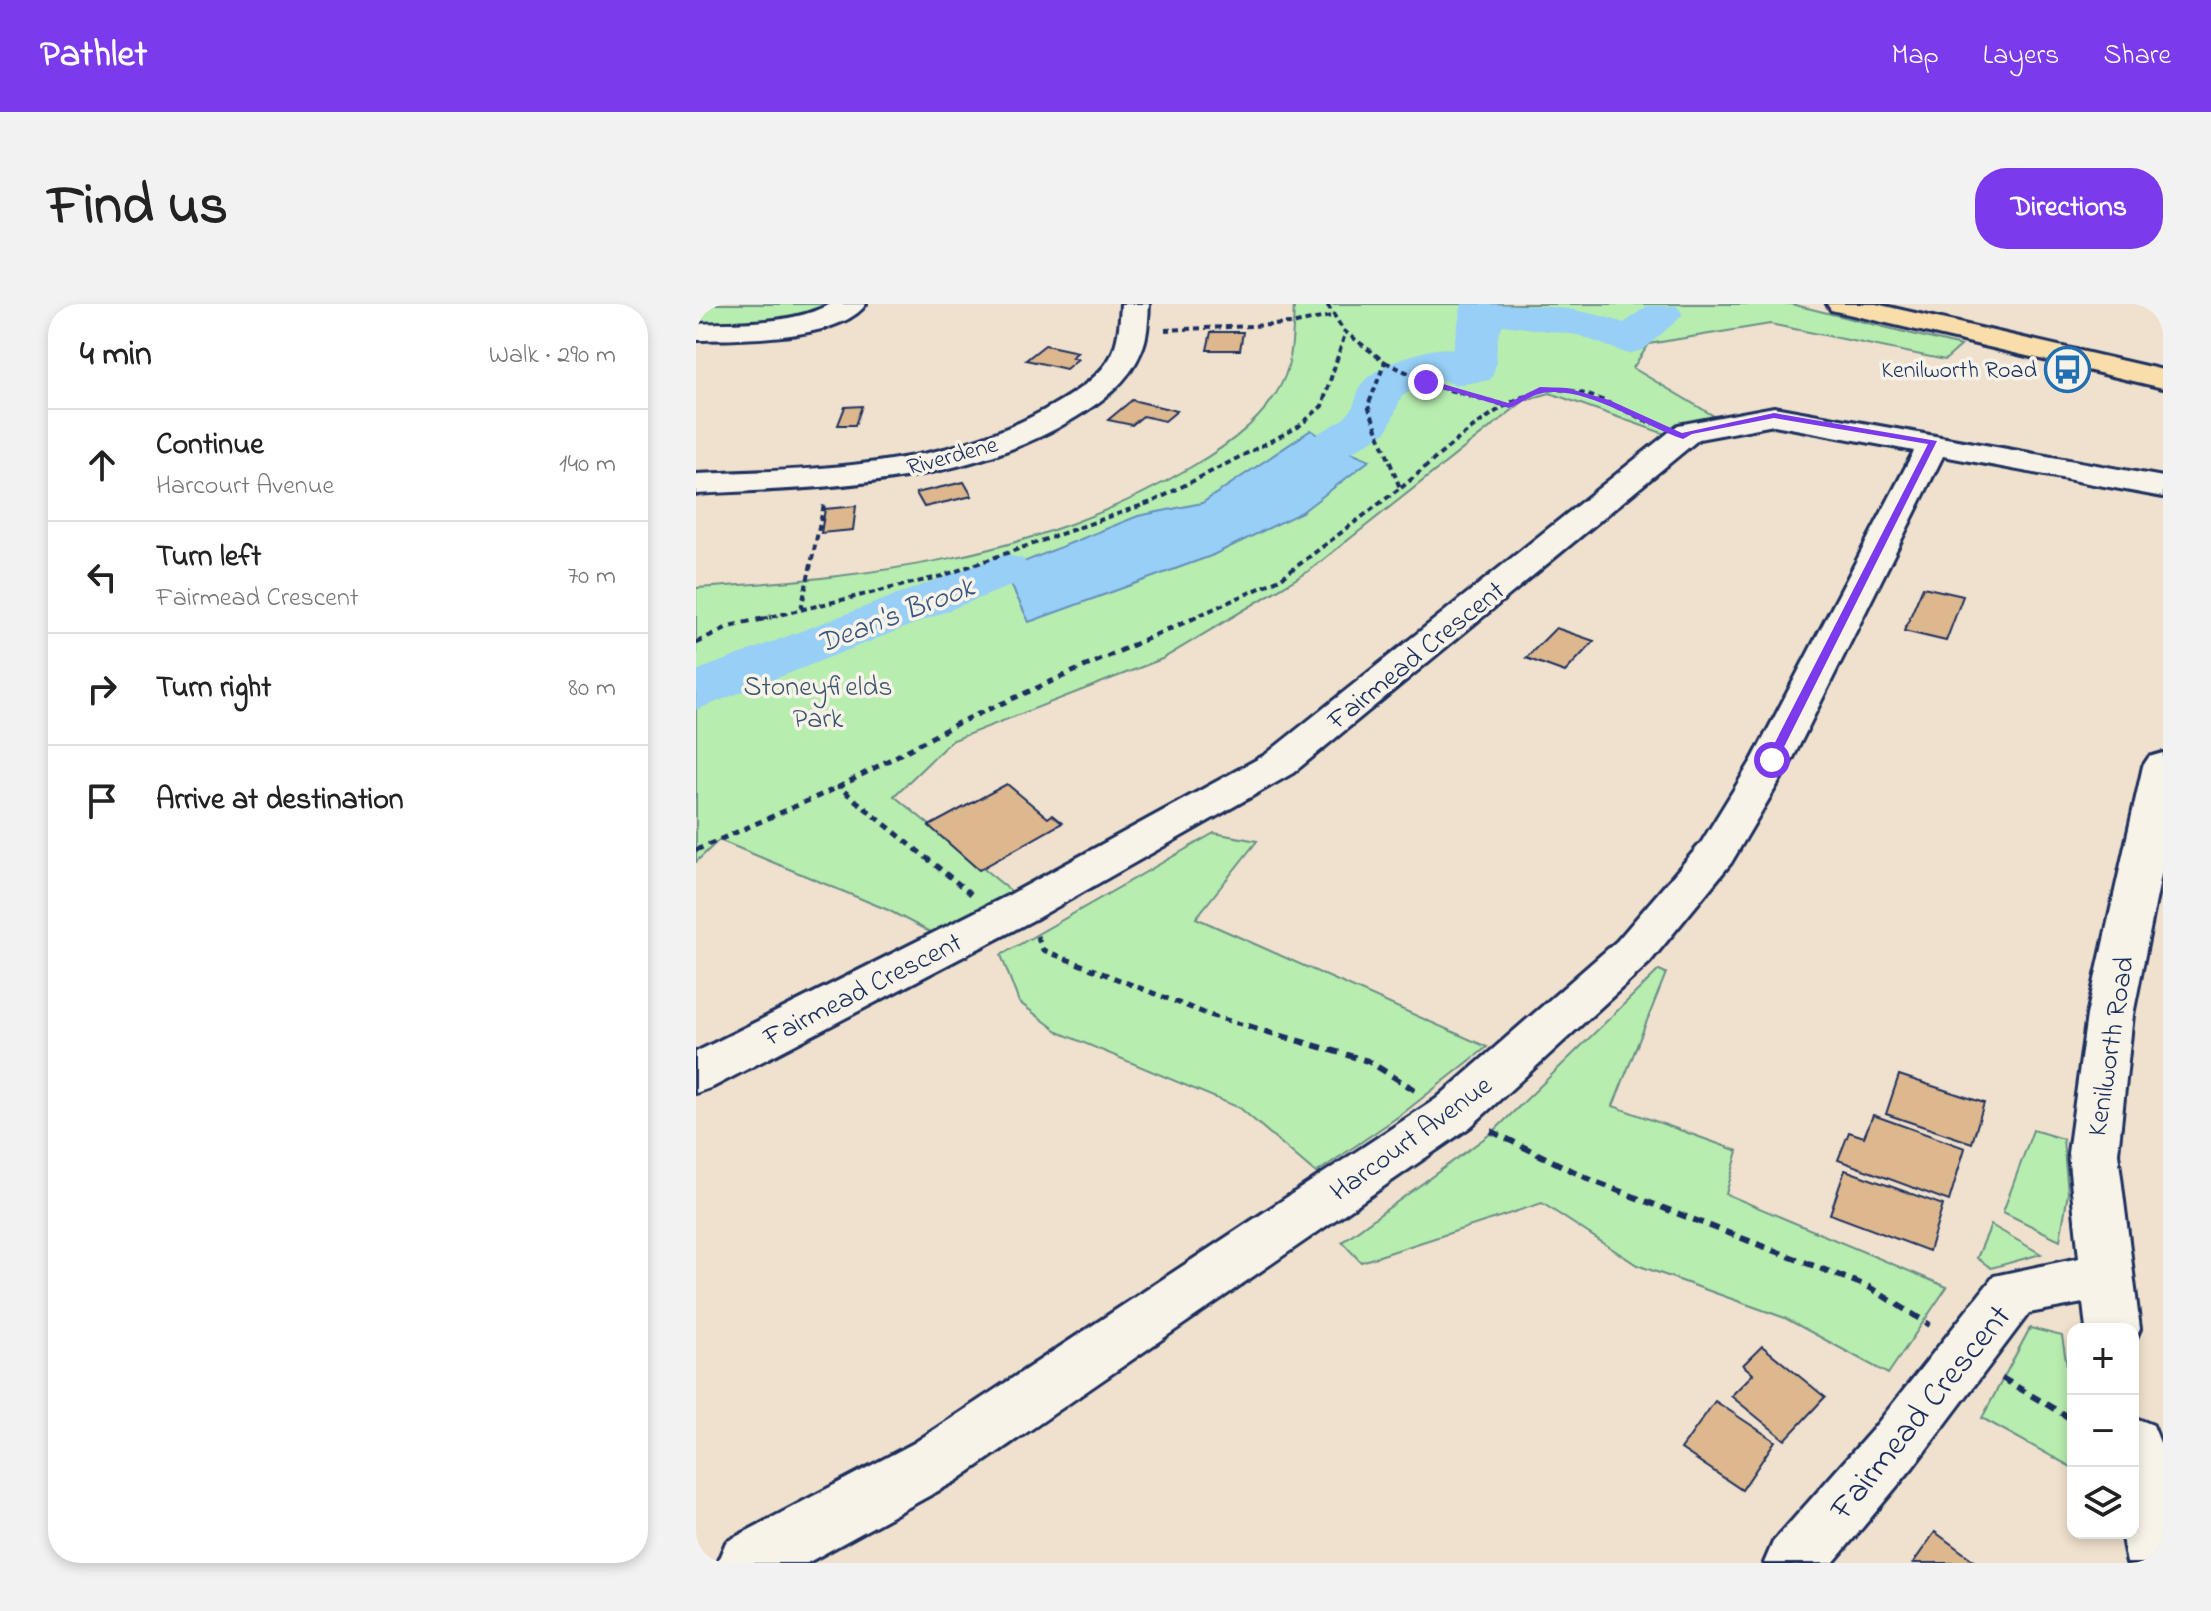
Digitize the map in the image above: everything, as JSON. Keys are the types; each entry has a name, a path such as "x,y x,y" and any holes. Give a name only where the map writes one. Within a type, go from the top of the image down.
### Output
{"highway":[{"path":"1841,304 2163,379"},
{"path":"1904,304 2163,360"}],"street":[{"path":"696,332 793,326 817,320 852,304"},
{"name":"Riverdene","path":"696,484 834,477 898,470 946,460 1029,432 1093,393 1126,353 1134,318"},
{"name":"Fairmead Crescent","path":"696,1074 1000,917 1279,764 1689,432 1774,416 2163,487"},
{"name":"Harcourt Avenue","path":"747,1563 935,1462 1453,1113 1633,952 1716,853 1772,760 1934,443"},
{"name":"Kenilworth Road","path":"2109,1303 2093,1153 2110,1015 2163,766"},
{"name":"Fairmead Crescent","path":"1794,1563 1893,1448 1967,1348 2013,1293 2109,1303"},
{"path":"2138,1467 2157,1563"}],"path":[{"path":"1327,304 1331,316 1345,334 1385,362 1426,382 1509,406"},
{"path":"1134,318 1291,324 1331,316"},
{"path":"696,643 731,626 942,576 1154,501 1298,427 1322,406 1345,334"},
{"path":"1385,362 1368,406 1400,488"},
{"path":"696,850 839,787 958,723 1280,579 1509,406 1540,390 1567,391 1606,402 1683,437"},
{"path":"801,609 816,529 834,477"},
{"path":"839,787 1000,917"},
{"path":"1967,1348 2002,1378 2067,1416"}],"green space":[{"path":"696,304 843,304 809,318 696,327"},
{"name":"Stoneyfields Park","path":"1294,304 1791,304 1961,346 1945,360 1770,324 1649,344 1633,368 1729,425 1679,439 1550,393 1525,400 1309,571 1162,659 951,741 894,796 1027,904 949,942 888,910 719,840 696,862 696,588 826,577 951,558 1013,543 1133,498 1218,450 1245,429 1268,404 1278,391 1288,368"},
{"path":"1214,833 1257,841 1196,918 1487,1047 1402,1114 1316,1173 1240,1108 1060,1033 1019,1002 1001,955"},
{"path":"1659,970 1666,973 1613,1106 1738,1151 1726,1194 1947,1287 1888,1374 1785,1318 1637,1265 1542,1203 1361,1262 1342,1242 1493,1132"},
{"path":"2033,1130 2063,1139 2068,1193 2060,1240 2003,1212"},
{"path":"1991,1225 2041,1254 1991,1268 1977,1258"},
{"path":"2030,1328 2062,1336 2067,1367 2067,1465 1982,1418"}],"water":[{"path":"1311,430 1332,444 1370,460 1302,512 1211,556 1029,622 1004,570 1138,516 1202,503"}],"building":[{"path":"1211,332 1243,332 1240,350 1207,350"},
{"path":"1045,345 1078,352 1072,357 1078,359 1066,369 1026,360"},
{"path":"1132,400 1177,411 1165,421 1143,416 1132,425 1108,420"},
{"path":"862,406 855,425 838,425 845,407"},
{"path":"964,482 972,496 924,507 916,493"},
{"path":"856,506 853,530 821,533 825,509"},
{"path":"1923,587 1963,596 1946,641 1904,631"},
{"path":"1556,628 1594,641 1565,672 1526,658"},
{"path":"1007,784 1048,818 1052,815 1062,823 979,870 929,826"},
{"path":"1899,1075 1984,1103 1972,1143 1886,1114"},
{"path":"1873,1115 1965,1148 1949,1201 1838,1160 1849,1132 1864,1137"},
{"path":"1845,1170 1943,1205 1929,1251 1830,1214"},
{"path":"1762,1346 1825,1397 1785,1440 1731,1396 1753,1374 1743,1365"},
{"path":"1715,1401 1775,1441 1742,1490 1681,1449"},
{"path":"1935,1532 1977,1563 1913,1563"}],"waterway":[{"name":"Dean's Brook","path":"1332,444 1370,421 1382,388 1441,359 1456,372 1474,370 1475,335 1482,323 1480,309 1588,323 1628,341 1662,315"},
{"name":"Dean's Brook","path":"696,692 1004,570"}],"place":[{"name":"Kenilworth Road","path":"2068,369"}],"route":[{"path":"1426,382 1509,406 1540,390 1567,391 1606,402 1683,437 1689,432 1774,416 1934,443 1772,760"}]}
